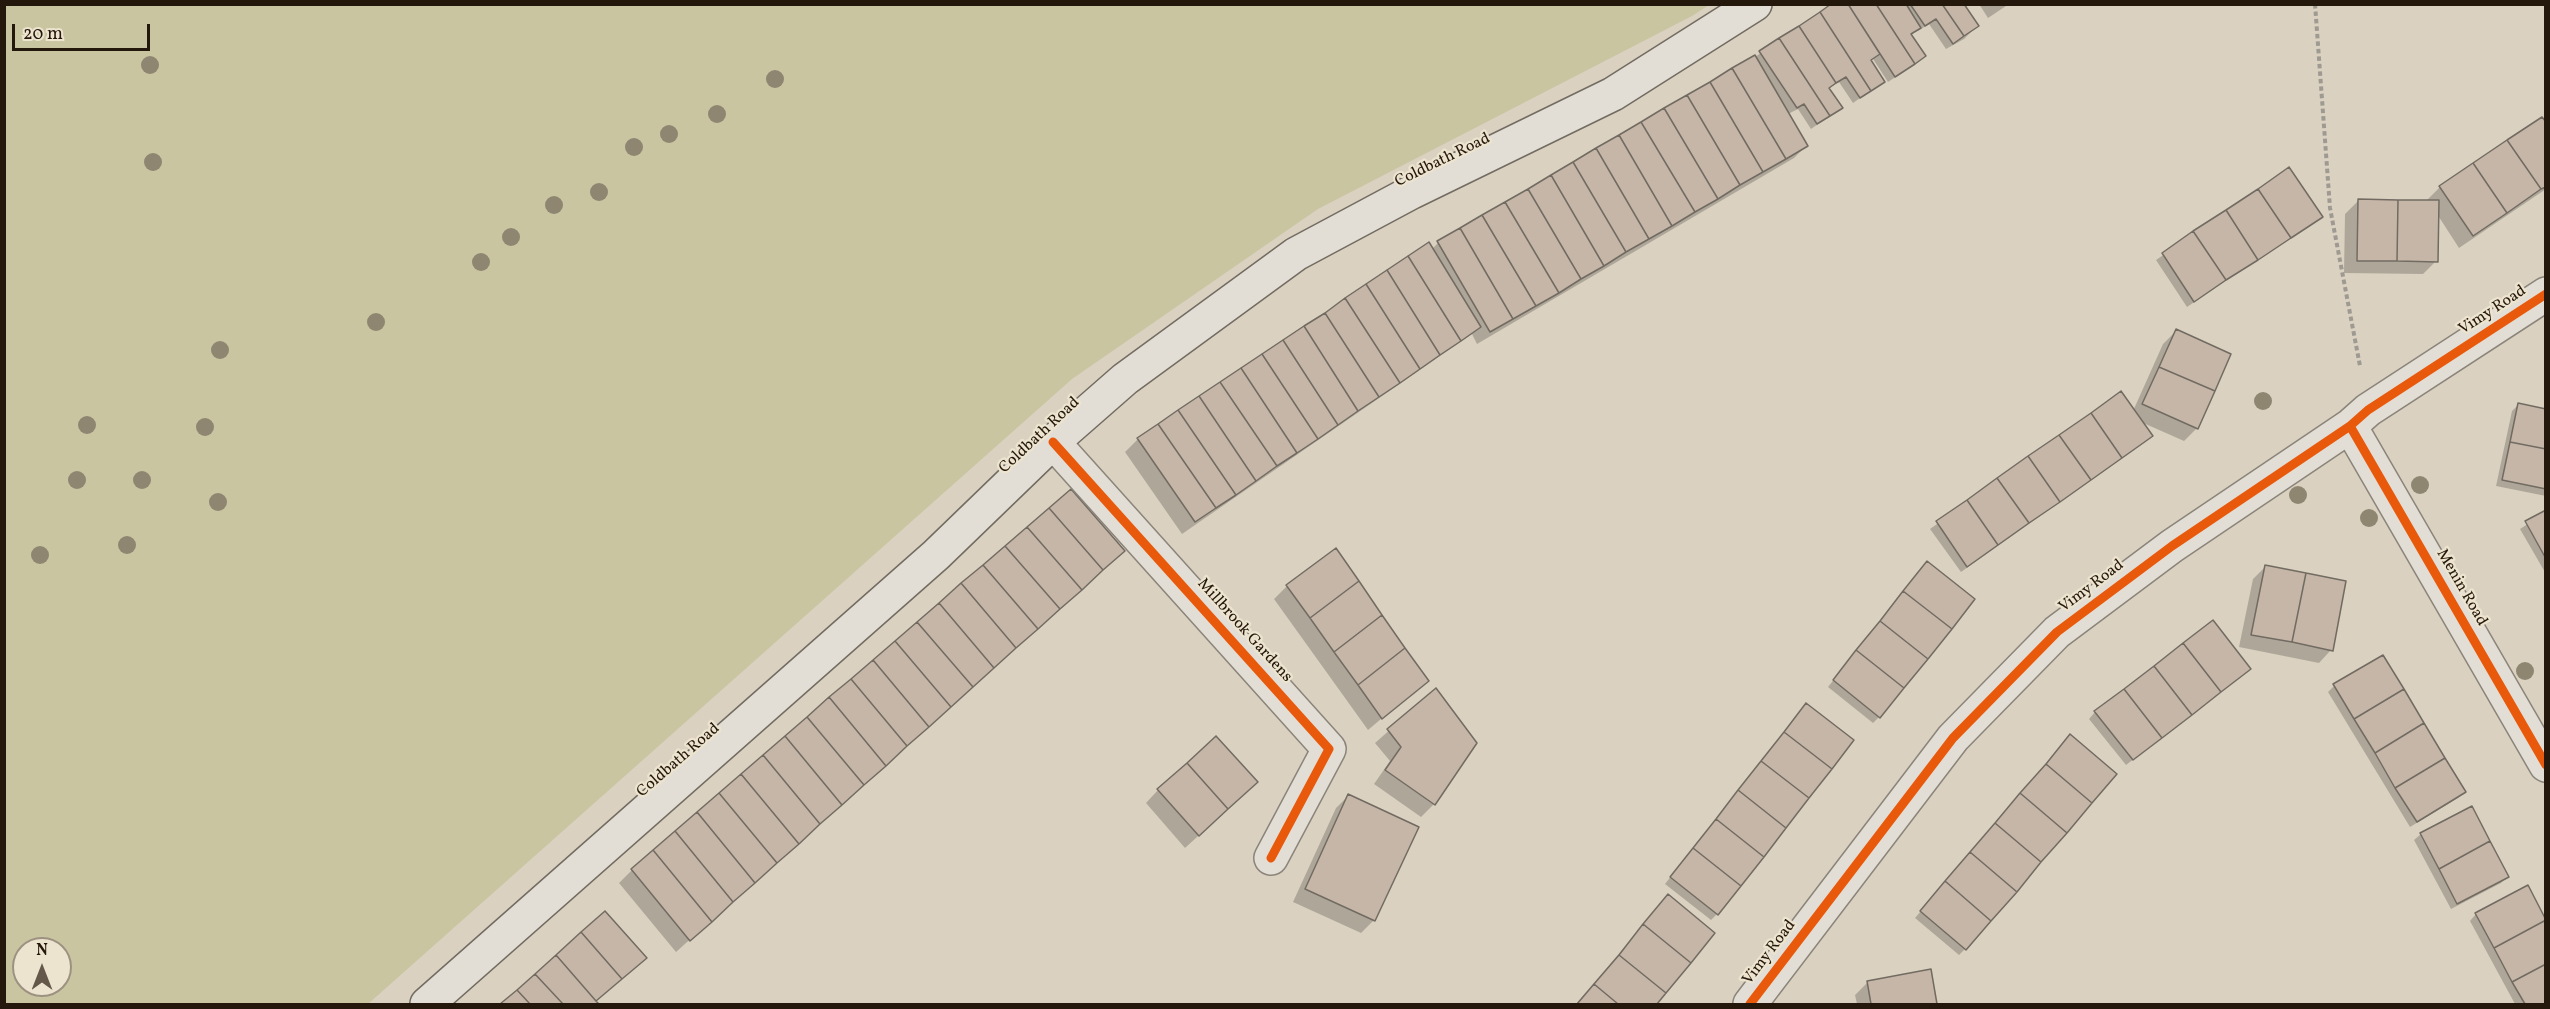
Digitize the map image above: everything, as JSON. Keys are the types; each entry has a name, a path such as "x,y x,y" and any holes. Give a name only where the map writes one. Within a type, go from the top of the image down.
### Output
{"street":[{"name":"Coldbath Road","path":"427,1005 936,555 1053,442 1125,379 1296,254 1412,192 1613,94 1755,4"},
{"name":"Vimy Road","path":"1750,1005 1953,738 2057,632 2172,546 2546,294"},
{"name":"Menin Road","path":"2359,418 2546,765"},
{"name":"Millbrook Gardens","path":"1053,442 1329,749 1271,858"}],"path":[{"path":"2315,4 2330,208 2359,418"}],"shaded area":[{"path":"5,4 1709,4 1692,16 1318,209 1072,379 368,1004 5,1004"}],"building":[{"path":"1831,4 1848,4 1880,54 1871,60 1885,82 1871,91 1820,12"},
{"path":"1848,4 1876,4 1915,64 1895,77"},
{"path":"1876,4 1906,4 1921,28 1911,34 1926,56 1915,64"},
{"path":"1910,4 1942,4 1964,36 1953,44 1936,19 1925,26"},
{"path":"1942,4 1964,4 1979,26 1964,36"},
{"path":"1820,12 1871,91 1860,98 1846,77 1836,83 1799,26"},
{"path":"1799,26 1836,83 1829,88 1843,108 1830,116 1779,38"},
{"path":"1779,38 1830,116 1817,124 1804,104 1797,108 1759,51"},
{"path":"1755,55 1808,146 1786,159 1732,68"},
{"path":"1732,68 1786,159 1763,172 1710,82"},
{"path":"1710,82 1763,172 1740,185 1687,95"},
{"path":"1687,95 1740,185 1718,199 1664,108"},
{"path":"1664,108 1718,199 1695,212 1641,122"},
{"path":"2542,117 2546,122 2546,187 2541,189 2507,140"},
{"path":"1641,122 1695,212 1672,226 1619,135"},
{"path":"1619,135 1672,226 1649,239 1596,148"},
{"path":"2507,140 2541,189 2507,213 2473,163"},
{"path":"1596,148 1649,239 1626,252 1573,162"},
{"path":"1573,162 1626,252 1604,266 1551,175"},
{"path":"2473,163 2507,213 2473,236 2439,186"},
{"path":"2289,167 2323,217 2291,238 2258,189"},
{"path":"1551,175 1604,266 1581,279 1528,189"},
{"path":"1528,189 1581,279 1559,293 1505,202"},
{"path":"2258,189 2291,238 2258,260 2226,210"},
{"path":"2358,199 2398,200 2397,261 2357,261"},
{"path":"2398,200 2439,200 2438,262 2397,261"},
{"path":"1505,202 1559,293 1536,306 1482,215"},
{"path":"2226,210 2258,260 2226,280 2193,231"},
{"path":"1482,215 1536,306 1513,319 1460,228"},
{"path":"1460,228 1513,319 1490,332 1437,241"},
{"path":"2193,231 2226,280 2194,302 2162,253"},
{"path":"1429,242 1481,327 1461,341 1408,256"},
{"path":"1408,256 1461,341 1440,355 1387,270"},
{"path":"1387,270 1440,355 1420,369 1366,284"},
{"path":"1366,284 1420,369 1400,383 1345,298"},
{"path":"1345,298 1400,383 1379,397 1325,313"},
{"path":"1325,313 1379,397 1358,411 1304,326"},
{"path":"1304,326 1358,411 1338,425 1283,340"},
{"path":"2176,329 2231,354 2215,391 2159,367"},
{"path":"1283,340 1338,425 1318,439 1262,354"},
{"path":"1262,354 1318,439 1297,453 1241,368"},
{"path":"2159,367 2215,391 2198,429 2142,404"},
{"path":"1241,368 1297,453 1277,466 1220,382"},
{"path":"1220,382 1277,466 1256,481 1199,396"},
{"path":"2121,391 2153,436 2122,458 2091,413"},
{"path":"1199,396 1256,481 1236,495 1178,410"},
{"path":"2518,403 2546,409 2546,449 2510,442"},
{"path":"1178,410 1236,495 1216,508 1158,424"},
{"path":"2091,413 2122,458 2091,480 2059,435"},
{"path":"1158,424 1216,508 1195,522 1137,438"},
{"path":"2059,435 2091,480 2060,502 2028,456"},
{"path":"2510,442 2546,449 2546,489 2502,480"},
{"path":"2028,456 2060,502 2029,523 1997,478"},
{"path":"1997,478 2029,523 1998,545 1967,500"},
{"path":"1071,489 1125,551 1103,570 1049,508"},
{"path":"1967,500 1998,545 1967,567 1936,521"},
{"path":"1049,508 1103,570 1082,590 1027,527"},
{"path":"2546,510 2546,556 2545,557 2525,521"},
{"path":"1027,527 1082,590 1060,609 1005,546"},
{"path":"1005,546 1060,609 1038,629 983,565"},
{"path":"1336,548 1359,581 1310,618 1286,585"},
{"path":"1927,561 1975,599 1952,629 1903,591"},
{"path":"983,565 1038,629 1016,648 961,583"},
{"path":"2265,565 2306,573 2292,642 2251,635"},
{"path":"2306,573 2346,581 2333,651 2292,642"},
{"path":"1359,581 1382,615 1334,652 1310,618"},
{"path":"961,583 1016,648 994,668 939,603"},
{"path":"1903,591 1952,629 1928,659 1880,621"},
{"path":"939,603 994,668 973,687 917,622"},
{"path":"1382,615 1405,648 1358,685 1334,652"},
{"path":"2213,620 2251,669 2221,692 2183,643"},
{"path":"1880,621 1928,659 1904,688 1856,650"},
{"path":"917,622 973,687 951,707 895,641"},
{"path":"895,641 951,707 929,727 873,660"},
{"path":"2183,643 2221,692 2192,715 2154,666"},
{"path":"1405,648 1429,681 1382,719 1358,685"},
{"path":"1856,650 1904,688 1880,718 1833,680"},
{"path":"2383,655 2404,689 2354,719 2333,684"},
{"path":"873,660 929,727 907,746 851,679"},
{"path":"2154,666 2192,715 2162,738 2124,689"},
{"path":"851,679 907,746 886,766 829,697"},
{"path":"1436,688 1477,743 1435,805 1385,770 1401,747 1387,729"},
{"path":"2124,689 2162,738 2133,760 2094,711"},
{"path":"2404,689 2424,723 2375,753 2354,719"},
{"path":"829,697 886,766 864,785 807,717"},
{"path":"1806,703 1854,740 1832,769 1784,732"},
{"path":"807,717 864,785 842,805 785,736"},
{"path":"2424,723 2445,758 2395,788 2375,753"},
{"path":"1784,732 1832,769 1809,798 1761,761"},
{"path":"2070,734 2117,774 2092,803 2046,764"},
{"path":"785,736 842,805 820,824 763,755"},
{"path":"1216,736 1258,782 1228,809 1187,763"},
{"path":"763,755 820,824 799,844 741,774"},
{"path":"2445,758 2466,792 2417,822 2395,788"},
{"path":"1761,761 1809,798 1786,828 1738,790"},
{"path":"1187,763 1228,809 1199,836 1157,789"},
{"path":"2046,764 2092,803 2067,833 2020,793"},
{"path":"741,774 799,844 777,863 719,793"},
{"path":"1738,790 1786,828 1764,857 1716,819"},
{"path":"719,793 777,863 755,883 697,812"},
{"path":"2020,793 2067,833 2041,862 1995,823"},
{"path":"1348,794 1419,827 1375,921 1305,889"},
{"path":"2472,806 2490,841 2439,869 2420,833"},
{"path":"697,812 755,883 733,902 675,831"},
{"path":"1716,819 1764,857 1741,886 1693,848"},
{"path":"1995,823 2041,862 2017,892 1970,852"},
{"path":"675,831 733,902 712,922 653,850"},
{"path":"2490,841 2509,877 2457,904 2439,869"},
{"path":"1693,848 1741,886 1718,915 1670,877"},
{"path":"653,850 712,922 690,941 631,869"},
{"path":"1970,852 2017,892 1991,921 1945,881"},
{"path":"1945,881 1991,921 1966,950 1920,911"},
{"path":"2528,885 2546,920 2494,948 2475,913"},
{"path":"1668,894 1715,933 1691,963 1643,924"},
{"path":"605,911 647,958 622,979 581,932"},
{"path":"2546,920 2546,964 2512,982 2494,948"},
{"path":"1643,924 1691,963 1666,993 1619,955"},
{"path":"581,932 622,979 596,1001 556,955"},
{"path":"556,955 599,1004 563,1004 535,974"},
{"path":"1619,955 1666,993 1657,1004 1618,1004 1594,984"},
{"path":"2546,964 2546,1004 2525,1004 2512,982"},
{"path":"1931,969 1937,1004 1871,1004 1867,981"},
{"path":"535,974 563,1004 530,1004 517,990"},
{"path":"1594,984 1618,1004 1577,1004"},
{"path":"517,990 530,1004 500,1004"}],"cycle path":[{"path":"1750,1004 1953,738 2057,632 2172,546 2350,426 2368,410 2546,294"},
{"path":"2350,426 2546,765"},
{"path":"1053,442 1329,749 1271,858"}]}
